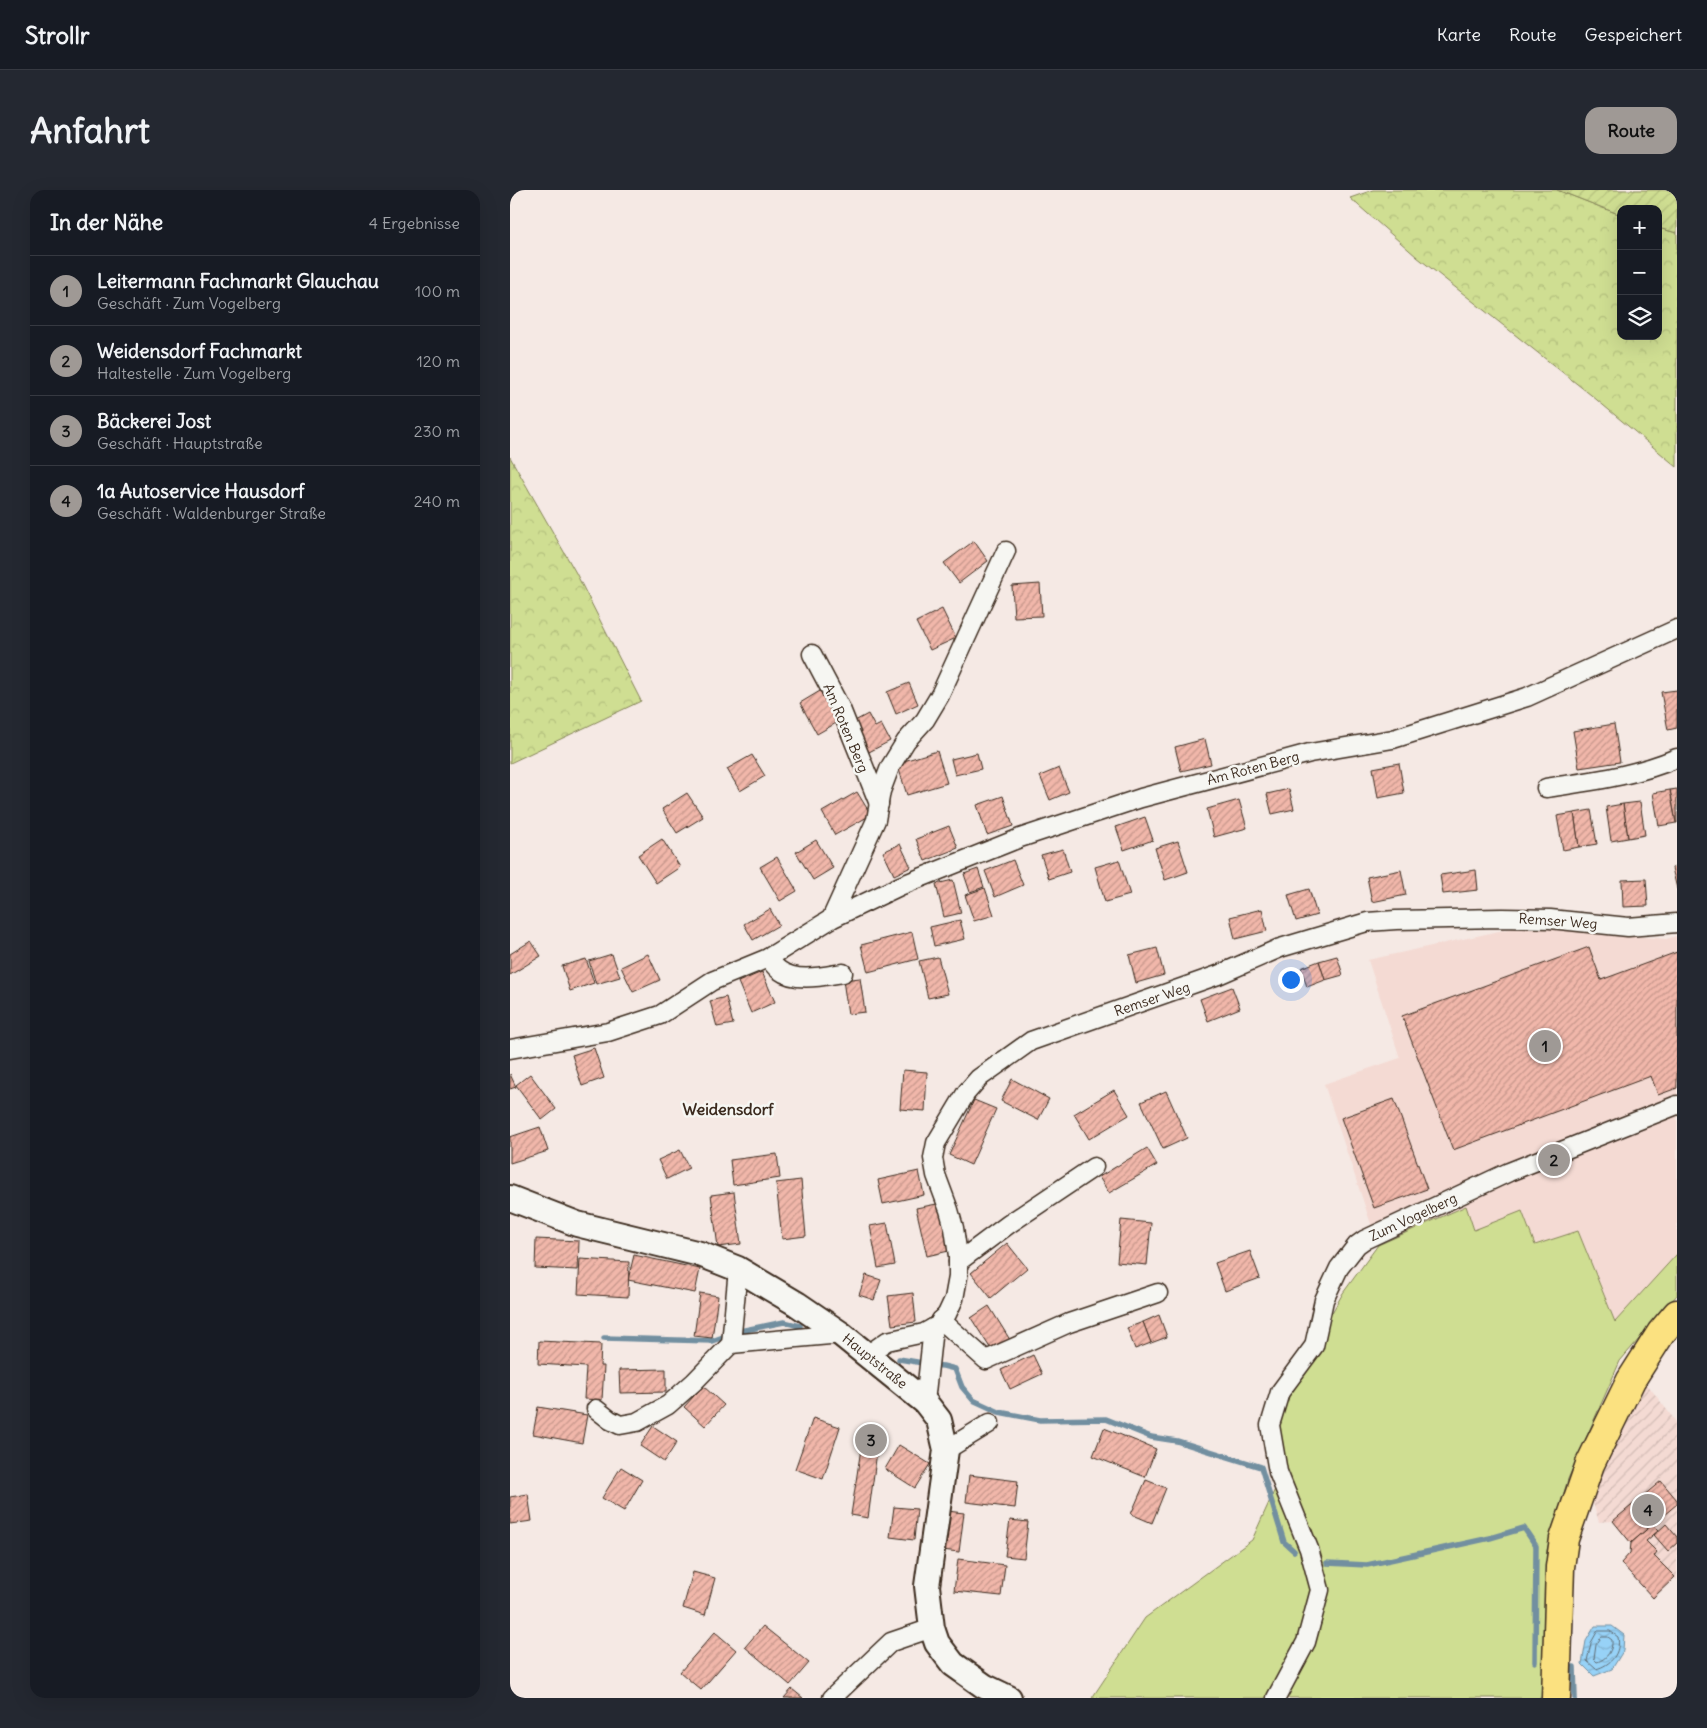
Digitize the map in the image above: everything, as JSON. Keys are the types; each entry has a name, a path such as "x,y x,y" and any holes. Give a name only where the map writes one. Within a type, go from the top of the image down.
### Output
{"main road":[{"name":"Hauptstraße","path":"510,1198 577,1224 700,1254 738,1269 797,1304 841,1334 925,1402 939,1420 946,1450 927,1586 932,1628 938,1643 953,1664 984,1686 1009,1698"},
{"path":"1556,1698 1560,1567 1564,1539 1590,1464 1631,1380 1661,1334 1677,1314"}],"street":[{"name":"Am Roten Berg","path":"831,919 876,820 881,791 890,767 906,741 925,720 940,695 1006,551"},
{"name":"Am Roten Berg","path":"510,1048 608,1032 660,1015 712,981 768,958 831,919 900,886 1020,838 1141,798 1310,753 1393,739 1527,697 1677,629"},
{"name":"Am Roten Berg","path":"812,654 841,709 879,804"},
{"path":"1546,788 1610,779 1661,765 1677,758"},
{"name":"Remser Weg","path":"937,1324 947,1314 954,1299 958,1277 958,1262 954,1228 936,1175 933,1158 936,1142 966,1093 979,1078 1031,1041 1218,975 1280,948 1367,922 1502,918 1550,919 1628,927 1677,923"},
{"path":"768,958 778,969 792,975 815,977 843,973"},
{"name":"Zum Vogelberg","path":"1276,1698 1306,1642 1320,1590 1309,1549 1278,1472 1270,1425 1280,1392 1314,1346 1324,1300 1339,1268 1357,1245 1364,1240 1509,1172 1677,1104"},
{"path":"958,1262 1009,1224 1094,1167"},
{"path":"596,1409 620,1425 636,1422 668,1405 694,1382 731,1344 738,1269"},
{"path":"937,1324 986,1360 1069,1323 1158,1293"},
{"path":"867,1355 886,1341 924,1333 937,1324"},
{"path":"925,1402 937,1324"},
{"path":"731,1344 841,1334"},
{"path":"946,1450 990,1423"},
{"path":"832,1698 891,1642 932,1628"}],"shaded area":[{"path":"1522,926 1666,939 1677,936 1677,1268 1615,1322 1578,1231 1535,1245 1474,1230 1466,1206 1378,1245 1324,1084 1400,1058 1368,960"},
{"path":"1644,1380 1677,1423 1677,1580 1675,1578 1653,1598 1621,1563 1630,1553 1631,1543 1613,1521 1599,1522 1591,1497 1628,1409"}],"green space":[{"path":"1373,190 1557,190 1617,213 1617,340 1662,340 1662,229 1677,233 1677,467 1591,395 1417,257 1350,198"},
{"path":"1557,190 1677,190 1677,233 1662,229 1662,205 1617,205 1617,213"},
{"path":"510,457 576,573 641,701 510,763"},
{"path":"1466,1206 1474,1230 1522,1211 1535,1245 1578,1231 1615,1322 1677,1254 1677,1295 1620,1361 1568,1479 1547,1550 1542,1698 1092,1698 1145,1618 1252,1540 1285,1467 1277,1431 1282,1402 1343,1293 1378,1245"}],"water":[{"path":"1595,1626 1612,1626 1624,1635 1623,1651 1612,1669 1594,1676 1582,1664 1586,1641"}],"building":[{"path":"974,541 988,561 959,583 944,563"},
{"path":"1040,584 1042,616 1014,617 1012,586"},
{"path":"942,609 956,638 930,650 916,622"},
{"path":"909,683 918,704 896,714 887,692"},
{"path":"1677,690 1677,728 1668,730 1661,692"},
{"path":"820,691 838,722 817,734 800,703"},
{"path":"868,714 875,727 881,724 890,741 869,752 853,722"},
{"path":"1614,724 1620,762 1579,768 1573,731"},
{"path":"1205,739 1211,764 1181,771 1175,747"},
{"path":"937,751 947,783 907,795 897,763"},
{"path":"977,753 981,769 955,775 951,759"},
{"path":"752,755 765,776 740,791 727,769"},
{"path":"1399,763 1404,793 1378,798 1373,768"},
{"path":"1059,768 1069,792 1050,800 1040,776"},
{"path":"1289,789 1294,809 1272,814 1267,794"},
{"path":"1677,789 1677,823 1676,823 1670,790"},
{"path":"1670,790 1676,823 1659,826 1653,793"},
{"path":"857,792 871,815 835,835 822,812"},
{"path":"687,793 703,817 677,833 662,809"},
{"path":"1003,796 1013,826 987,835 977,805"},
{"path":"1239,800 1247,828 1214,837 1207,809"},
{"path":"1640,802 1645,835 1628,838 1623,804"},
{"path":"1623,804 1628,838 1611,841 1606,807"},
{"path":"1591,810 1597,844 1579,847 1574,813"},
{"path":"1574,813 1579,847 1563,850 1557,816"},
{"path":"1145,817 1153,840 1124,850 1116,827"},
{"path":"949,826 958,848 925,861 916,839"},
{"path":"662,839 680,867 656,883 638,855"},
{"path":"816,840 833,868 813,880 796,852"},
{"path":"1178,841 1188,872 1165,880 1155,848"},
{"path":"900,844 911,867 894,875 883,852"},
{"path":"1063,849 1070,872 1049,879 1041,855"},
{"path":"777,857 797,891 780,901 760,867"},
{"path":"1013,860 1023,885 995,897 985,871"},
{"path":"1119,860 1130,895 1105,902 1095,867"},
{"path":"1677,866 1677,889 1672,868"},
{"path":"978,869 984,887 970,892 964,874"},
{"path":"1401,870 1406,895 1372,902 1367,877"},
{"path":"1476,870 1478,890 1443,894 1440,875"},
{"path":"1646,879 1648,906 1623,907 1622,880"},
{"path":"953,880 961,913 944,917 936,884"},
{"path":"985,888 994,915 974,921 965,895"},
{"path":"1309,889 1317,915 1296,921 1288,895"},
{"path":"770,909 779,925 753,940 744,924"},
{"path":"1262,909 1267,931 1235,939 1230,917"},
{"path":"960,920 965,939 934,946 930,927"},
{"path":"912,932 918,959 868,972 861,945"},
{"path":"531,941 541,956 510,975 510,954"},
{"path":"1589,947 1601,980 1677,952 1677,1088 1658,1095 1651,1076 1453,1150 1402,1016"},
{"path":"1157,948 1164,975 1136,983 1129,955"},
{"path":"612,954 620,977 596,984 589,961"},
{"path":"648,954 660,980 633,992 621,967"},
{"path":"1337,956 1343,975 1325,980 1319,961"},
{"path":"938,957 948,994 928,998 919,961"},
{"path":"586,959 594,983 570,991 562,966"},
{"path":"1319,961 1325,980 1307,987 1301,968"},
{"path":"762,972 775,1002 751,1013 738,982"},
{"path":"860,978 865,1012 848,1014 843,980"},
{"path":"1232,987 1240,1008 1208,1021 1200,999"},
{"path":"726,997 733,1024 717,1027 710,1001"},
{"path":"594,1048 604,1078 582,1086 572,1055"},
{"path":"903,1070 927,1072 925,1111 900,1109"},
{"path":"510,1074 516,1087 510,1089"},
{"path":"530,1074 556,1109 542,1120 516,1085"},
{"path":"1012,1079 1049,1099 1038,1120 1001,1101"},
{"path":"1114,1090 1129,1115 1089,1139 1074,1114"},
{"path":"1166,1091 1187,1138 1163,1149 1141,1102"},
{"path":"1394,1099 1427,1189 1374,1208 1341,1118"},
{"path":"974,1100 996,1109 971,1165 949,1155"},
{"path":"540,1127 548,1151 510,1163 510,1137"},
{"path":"1147,1148 1157,1165 1109,1193 1099,1177"},
{"path":"680,1150 689,1168 667,1179 658,1160"},
{"path":"777,1154 780,1178 733,1185 730,1160"},
{"path":"919,1171 924,1195 883,1204 878,1180"},
{"path":"801,1180 806,1236 782,1239 776,1183"},
{"path":"734,1192 741,1244 718,1247 711,1195"},
{"path":"942,1203 953,1250 927,1256 916,1208"},
{"path":"1121,1220 1151,1223 1147,1265 1117,1262"},
{"path":"887,1223 895,1265 878,1268 870,1226"},
{"path":"536,1239 579,1241 578,1270 535,1268"},
{"path":"1007,1243 1027,1268 991,1298 971,1273"},
{"path":"1250,1251 1260,1278 1225,1291 1215,1263"},
{"path":"634,1255 700,1269 695,1293 628,1280"},
{"path":"580,1259 629,1262 628,1297 578,1294"},
{"path":"866,1275 881,1280 874,1300 859,1295"},
{"path":"700,1293 718,1296 712,1338 694,1336"},
{"path":"913,1293 916,1322 892,1325 888,1296"},
{"path":"989,1306 1012,1343 994,1354 971,1318"},
{"path":"1159,1315 1167,1337 1151,1343 1143,1322"},
{"path":"1143,1322 1151,1343 1135,1349 1127,1328"},
{"path":"539,1341 601,1344 600,1366 604,1366 602,1400 584,1399 586,1367 538,1364"},
{"path":"1033,1355 1042,1374 1010,1389 1001,1370"},
{"path":"666,1369 666,1392 620,1393 619,1370"},
{"path":"703,1386 724,1405 705,1426 684,1407"},
{"path":"538,1407 587,1415 582,1443 533,1434"},
{"path":"813,1418 840,1427 823,1479 795,1469"},
{"path":"653,1426 677,1442 664,1462 640,1446"},
{"path":"1104,1428 1156,1449 1145,1477 1093,1456"},
{"path":"863,1435 879,1437 868,1518 851,1515"},
{"path":"899,1445 930,1464 915,1488 885,1469"},
{"path":"621,1467 642,1480 624,1511 602,1498"},
{"path":"969,1475 1018,1481 1015,1508 966,1502"},
{"path":"1146,1480 1166,1488 1152,1523 1131,1514"},
{"path":"1661,1481 1677,1500 1677,1504 1631,1543 1613,1521"},
{"path":"528,1494 532,1521 510,1524 510,1497"},
{"path":"894,1507 917,1509 914,1540 890,1537"},
{"path":"947,1511 964,1513 959,1552 942,1550"},
{"path":"1010,1520 1028,1522 1024,1558 1005,1556"},
{"path":"1653,1524 1659,1530 1646,1541 1657,1552 1654,1556 1675,1577 1653,1598 1621,1563 1630,1553 1631,1543"},
{"path":"1666,1524 1677,1537 1677,1543 1668,1551 1654,1535"},
{"path":"958,1559 1005,1565 1001,1596 954,1591"},
{"path":"693,1572 715,1578 705,1615 683,1608"},
{"path":"763,1626 809,1663 790,1685 745,1647"},
{"path":"715,1632 736,1650 701,1690 680,1672"},
{"path":"792,1689 803,1698 784,1698"}],"waterway":[{"path":"740,1331 784,1322 800,1326"},
{"path":"604,1338 712,1341 723,1337"},
{"path":"899,1359 923,1363"},
{"path":"931,1365 955,1369 962,1387 973,1400 999,1412 1040,1420 1106,1419 1151,1437 1177,1441 1261,1467 1284,1542 1294,1551"},
{"path":"1327,1563 1367,1565 1490,1538 1524,1528 1536,1546 1535,1662"},
{"path":"1574,1667 1575,1698"}],"place":[{"name":"Leitermann Fachmarkt Glauchau","path":"1545,1046"},
{"name":"Weidensdorf Fachmarkt","path":"1554,1160"},
{"name":"Bäckerei Jost","path":"871,1440"},
{"name":"1a Autoservice Hausdorf","path":"1648,1510"}],"district":[{"name":"Weidensdorf","path":"728,1109"}]}
